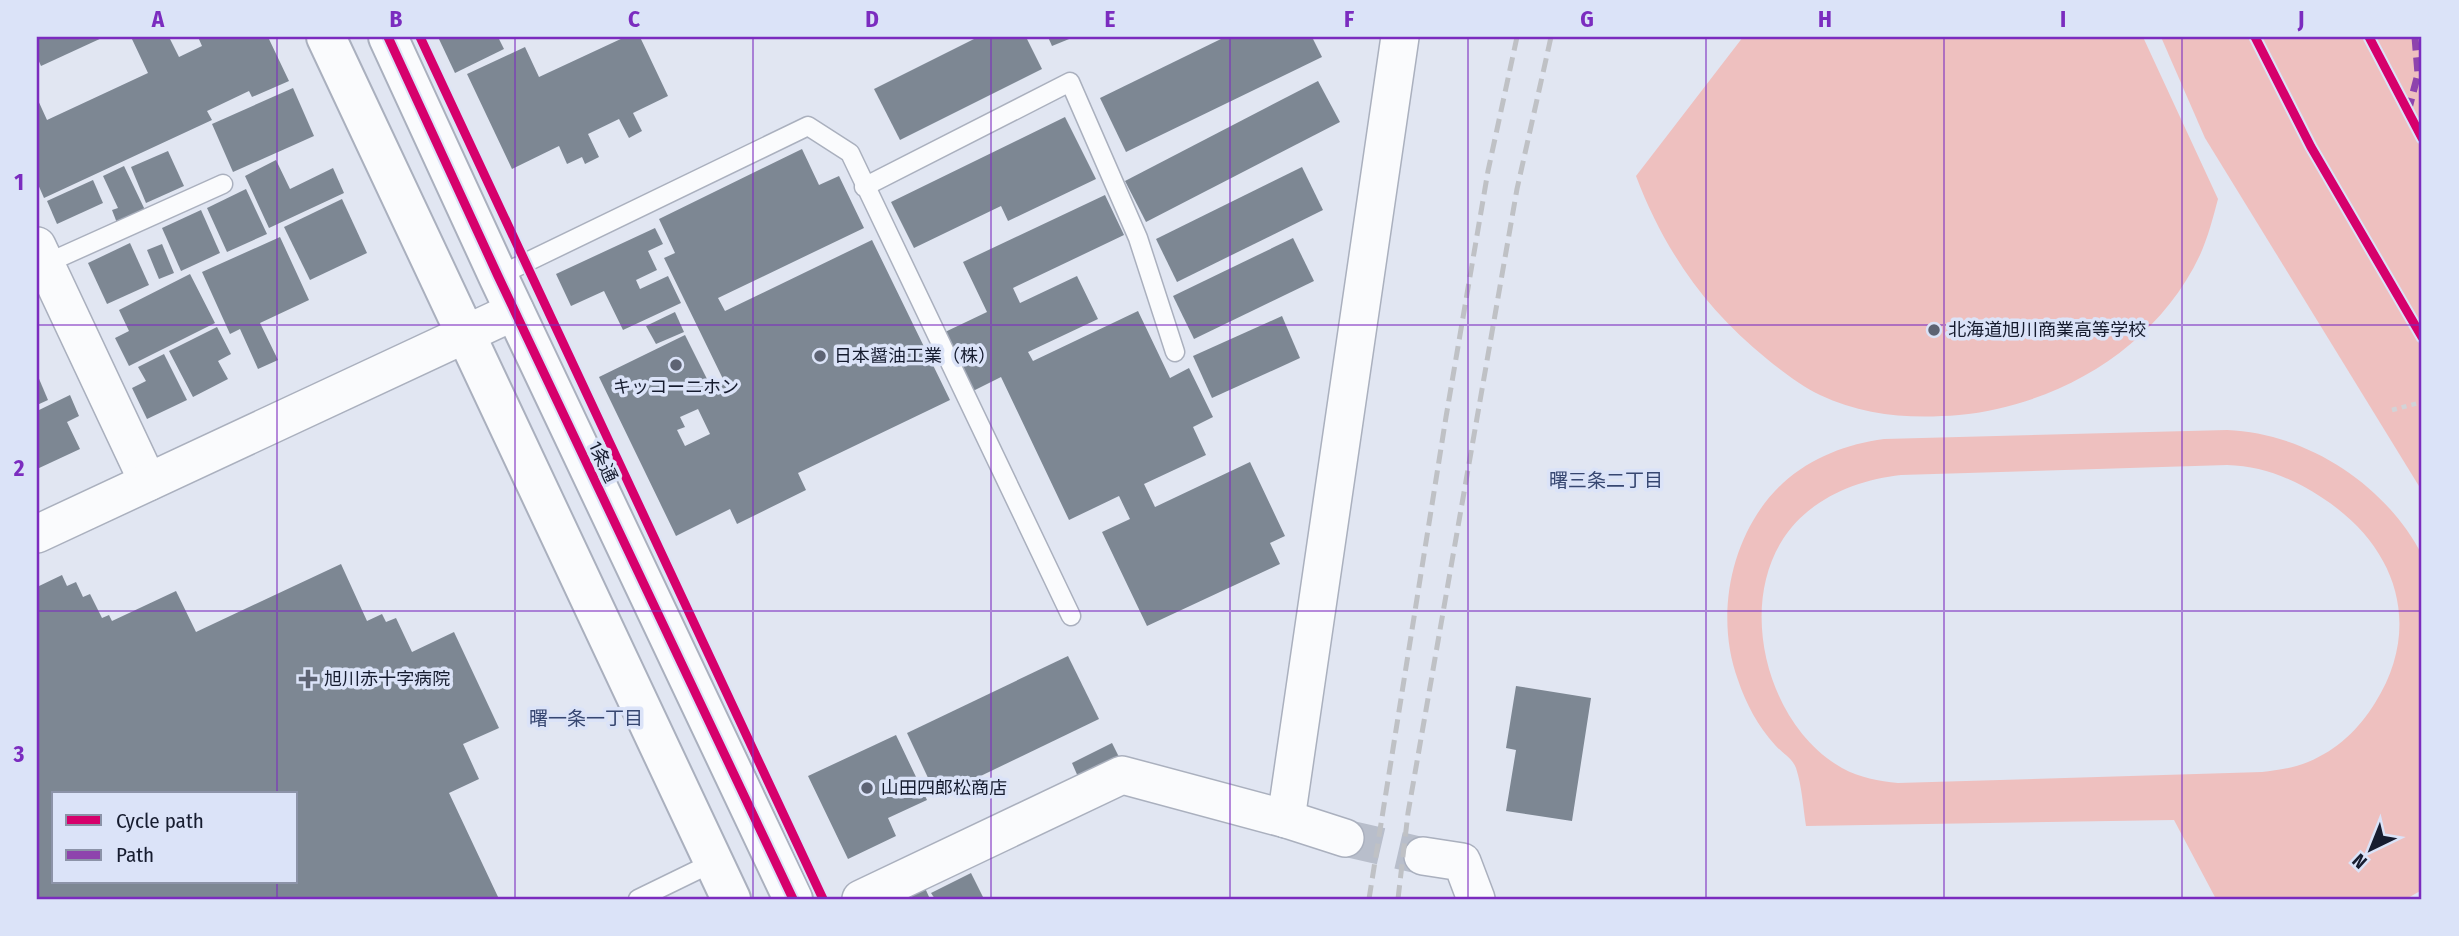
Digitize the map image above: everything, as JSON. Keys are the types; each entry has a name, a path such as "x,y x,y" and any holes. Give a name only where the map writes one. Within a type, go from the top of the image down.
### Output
{"street":[{"path":"326,37 731,899"},
{"name":"1条通","path":"388,37 793,899"},
{"path":"1286,819 1400,37"},
{"path":"41,255 148,482"},
{"path":"37,534 515,311"},
{"path":"860,899 1122,775 1286,819 1345,838"},
{"path":"1423,856 1462,862 1476,899"}],"lane":[{"path":"864,187 1070,82 1138,238 1175,352"},
{"path":"498,276 808,126 850,153 1071,616"},
{"path":"41,255 223,184"},
{"path":"638,899 713,862"}],"path":[{"path":"2392,410 2422,402"}],"shaded area":[{"path":"1743,37 2143,37 2218,199 2200,255 2181,288 2158,318 2131,344 2068,385 2033,399 1996,409 1923,417 1871,412 1820,395 1767,359 1706,299 1674,254 1636,176"},
{"path":"2161,37 2422,37 2422,491 2205,138"},
{"path":"2227,430 2257,433 2314,452 2366,485 2388,506 2422,555 2422,890 2406,899 2216,899 2174,820 1806,826 1800,782 1794,765 1758,722 1738,680 1728,629 1732,575 1751,525 1765,503 1783,483 1830,453 1884,439","holes":["2240,466 2264,471 2299,484 2347,516 2368,538 2384,563 2395,589 2399,616 2398,645 2390,674 2362,721 2338,745 2319,757 2297,766 2262,772 1898,783 1870,778 1842,768 1817,749 1796,725 1779,696 1768,665 1762,632 1763,599 1769,568 1783,539 1794,525 1820,502 1835,494 1867,481 1901,475"]}],"building":[{"path":"37,37 104,37 41,66 37,57"},
{"path":"131,37 169,37 179,57 202,46 198,37 268,37 289,81 252,97 249,91 207,111 212,120 44,198 37,182 37,98 47,120 148,73"},
{"path":"438,37 498,37 504,49 455,73"},
{"path":"625,37 640,37 668,96 633,113 642,131 629,138 619,119 588,134 599,157 585,164 582,157 567,164 559,146 512,169 467,74 525,47 539,77"},
{"path":"978,37 1026,37 1042,69 900,140 874,89"},
{"path":"1048,37 1074,37 1052,46"},
{"path":"1225,37 1312,37 1322,57 1126,152 1100,98"},
{"path":"1318,81 1340,122 1146,222 1125,181"},
{"path":"293,88 314,136 233,172 212,124"},
{"path":"1065,117 1096,179 1008,221 1001,206 914,248 891,202"},
{"name":"日本醤油工業（株）","path":"802,149 819,185 839,176 864,228 718,298 725,311 872,240 950,400 798,473 806,490 737,524 730,509 676,536 599,377 685,335 710,385 723,379 664,258 675,253 659,219","holes":["698,409 710,434 685,446 677,430 685,427 680,417"]},
{"path":"168,151 184,186 146,203 131,167"},
{"path":"276,160 290,189 333,168 344,193 269,228 245,176"},
{"path":"124,166 145,210 117,223 112,210 118,208 103,176"},
{"path":"1302,167 1323,210 1177,282 1156,239"},
{"path":"93,180 103,203 57,224 47,201"},
{"path":"246,189 267,234 227,252 207,208"},
{"path":"1105,195 1124,235 1013,288 1020,303 1077,276 1098,319 1028,352 1033,361 1138,311 1170,378 1189,368 1213,417 1193,427 1206,455 1144,484 1155,507 1250,462 1285,536 1270,543 1280,564 1147,626 1102,532 1130,519 1119,496 1069,520 1001,377 973,391 945,332 987,312 963,262"},
{"path":"342,199 367,253 310,280 284,227"},
{"path":"201,210 220,253 181,271 162,228"},
{"path":"655,228 663,244 648,251 657,270 636,280 640,289 668,276 681,303 623,330 604,291 571,306 556,274"},
{"path":"280,237 309,300 260,323 278,360 258,369 240,329 230,334 202,272"},
{"path":"1293,238 1314,281 1194,339 1173,296"},
{"path":"130,243 149,285 107,304 88,263"},
{"path":"162,244 174,273 159,279 147,250"},
{"path":"190,274 215,323 129,366 115,338 129,331 119,310"},
{"path":"675,312 684,332 656,344 646,326"},
{"path":"1282,316 1300,358 1212,398 1193,356"},
{"path":"217,327 231,354 218,361 228,379 193,397 169,351"},
{"path":"164,354 187,400 147,419 132,388 146,381 138,367"},
{"path":"37,374 48,400 37,405"},
{"path":"70,395 79,416 67,422 80,449 37,469 37,411"},
{"path":"341,564 367,621 382,614 386,622 396,618 412,652 454,632 499,728 463,744 479,779 449,793 499,899 37,899 37,587 62,575 67,586 76,582 83,597 90,594 102,618 109,615 112,621 176,591 196,632"},
{"path":"1068,656 1099,719 937,797 907,733"},
{"path":"1516,686 1591,698 1572,821 1506,811 1516,750 1506,748"},
{"name":"山田四郎松商店","path":"896,735 927,800 888,818 896,836 848,859 808,776"},
{"path":"1112,743 1120,759 1079,779 1072,763"},
{"path":"971,873 984,899 935,899 931,893"},
{"path":"925,888 930,899 900,899"}],"tunnel":[{"path":"1345,838 1423,856"}],"railway":[{"path":"1369,899 1488,171 1517,37"},
{"path":"1398,899 1408,813 1517,189 1551,37"}],"marked path":[{"path":"2408,112 2418,74 2415,37"}],"cycle path":[{"path":"388,37 793,899"},
{"path":"420,37 823,899"},
{"path":"2255,37 2311,147 2422,337"},
{"path":"2369,37 2422,138"}],"place":[{"name":"北海道旭川商業高等学校","path":"1934,330"},
{"name":"日本醤油工業（株）","path":"820,356"},
{"name":"キッコーニホン","path":"676,365"},
{"name":"旭川赤十字病院","path":"308,679"},
{"name":"山田四郎松商店","path":"867,788"}],"district":[{"name":"曙三条二丁目","path":"1606,480"},
{"name":"曙一条一丁目","path":"586,718"}]}
